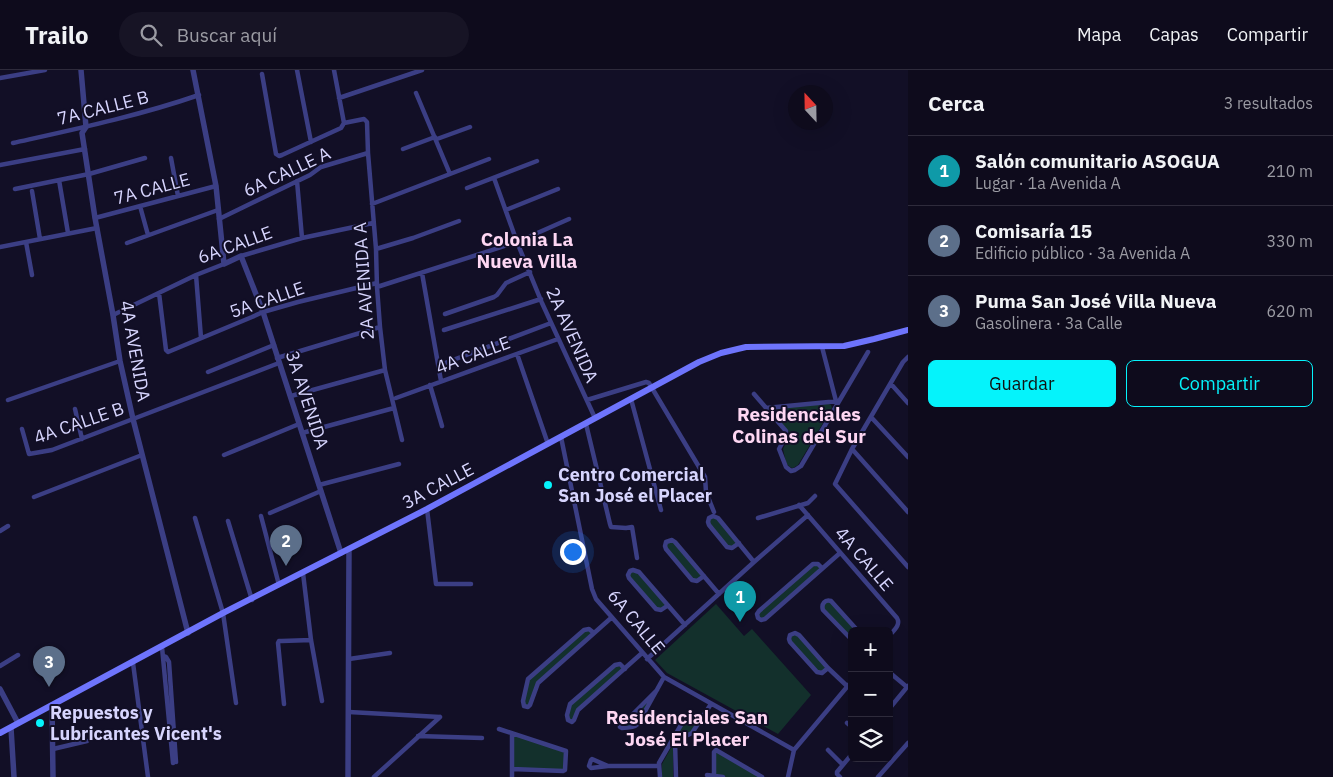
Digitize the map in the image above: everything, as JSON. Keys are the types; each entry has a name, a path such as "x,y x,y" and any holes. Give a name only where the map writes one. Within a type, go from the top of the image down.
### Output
{"main road":[{"name":"3A CALLE","path":"0,734 223,613 252,600 426,509 711,356 752,346 844,346 908,330"}],"street":[{"path":"0,78 45,70"},
{"name":"4A AVENIDA","path":"81,70 86,127 82,133 120,361 188,633"},
{"path":"194,70 216,186 224,264"},
{"path":"297,70 311,142"},
{"path":"262,74 276,154 282,155 341,128 344,123 334,70"},
{"path":"339,98 422,70"},
{"path":"416,93 450,174"},
{"name":"7A CALLE B","path":"14,143 167,106 199,95"},
{"name":"2A AVENIDA A","path":"344,123 364,119 367,122 380,327 385,370 402,440"},
{"path":"403,149 470,127"},
{"path":"0,165 85,149"},
{"name":"6A CALLE A","path":"219,220 310,175 321,167 368,153"},
{"path":"15,189 89,174 145,158"},
{"path":"171,158 178,196"},
{"path":"372,204 489,159"},
{"path":"467,188 536,161"},
{"name":"2A AVENIDA","path":"494,178 517,242 551,323 595,418"},
{"path":"59,180 68,233"},
{"path":"297,181 302,238"},
{"name":"7A CALLE","path":"95,218 216,186"},
{"path":"506,210 558,189"},
{"path":"32,191 40,239"},
{"path":"140,206 148,236"},
{"path":"127,243 218,210"},
{"name":"5A CALLE","path":"159,293 166,350 168,352 263,312 422,273 517,242 569,220"},
{"path":"376,249 460,221"},
{"name":"6A CALLE","path":"114,316 196,275 241,256 302,238 374,223"},
{"path":"0,247 97,228"},
{"path":"26,242 32,275"},
{"name":"3A AVENIDA","path":"241,256 263,312 341,553"},
{"path":"445,314 494,297 506,283 530,272"},
{"path":"422,273 441,381"},
{"path":"196,275 201,338"},
{"path":"444,330 541,299"},
{"path":"445,363 551,323"},
{"name":"4A CALLE B","path":"22,429 30,455 52,450 278,360 380,327"},
{"name":"4A CALLE","path":"396,398 558,339"},
{"path":"208,372 274,345"},
{"path":"822,347 838,401"},
{"path":"754,394 786,432 780,449 787,468 793,471 801,466 868,352"},
{"path":"518,354 548,444"},
{"path":"908,357 903,362 871,416 835,482 836,486 908,567"},
{"path":"8,400 120,361"},
{"path":"291,396 385,370"},
{"path":"587,400 646,382 649,383 705,477 706,492 714,512"},
{"path":"891,384 908,403"},
{"path":"430,385 442,426"},
{"path":"631,399 661,510"},
{"path":"766,408 838,401"},
{"path":"773,416 773,412 781,406"},
{"path":"302,433 394,408"},
{"path":"76,409 82,439"},
{"path":"871,416 908,457"},
{"path":"224,454 299,424"},
{"path":"586,424 611,527 632,527 637,558"},
{"name":"6A CALLE","path":"562,437 592,589 596,599 664,677 794,750"},
{"path":"852,449 908,512"},
{"path":"34,497 142,455"},
{"path":"270,513 320,488 399,464"},
{"path":"758,518 808,502 815,496"},
{"name":"4A CALLE","path":"799,505 894,614 898,625 893,631"},
{"path":"426,509 436,584 471,584"},
{"path":"261,516 279,585"},
{"path":"648,659 754,562 808,516"},
{"path":"739,544 732,548 727,547 709,525 709,518 717,517 754,562"},
{"path":"195,518 223,613 236,703"},
{"path":"228,521 252,600"},
{"path":"0,531 8,526"},
{"path":"704,576 697,581 692,580 666,549 666,542 674,541 704,576 719,594"},
{"path":"348,777 349,549"},
{"path":"822,568 818,564 812,564 758,611 758,619 765,619 840,553"},
{"path":"668,606 661,610 656,609 629,578 630,571 637,570 668,606 685,626"},
{"path":"303,573 311,640 322,701"},
{"path":"848,636 824,610 822,606 824,602 831,601 854,627"},
{"path":"594,633 589,629 584,630 528,679 523,701 524,706 530,706 538,683 611,618"},
{"path":"788,777 794,750 847,686 799,635 795,633 790,635 788,639 790,642 817,672 822,673 828,668"},
{"path":"284,704 278,643 282,640 311,640"},
{"path":"162,647 175,762"},
{"path":"349,659 390,653"},
{"path":"625,668 620,664 615,665 570,704 566,716 568,720 570,722 574,720 578,710 642,653"},
{"path":"0,666 18,655"},
{"path":"133,663 148,777"},
{"path":"893,675 908,686 893,703"},
{"path":"657,690 620,727 637,726 657,690 664,677"},
{"path":"0,689 18,723"},
{"path":"673,742 692,733 711,704"},
{"path":"52,705 53,777"},
{"path":"349,712 440,717 374,777"},
{"path":"660,777 660,763 685,718 699,723"},
{"path":"11,728 14,777"},
{"path":"499,729 566,752 565,770 563,771 512,769"},
{"path":"512,734 512,777"},
{"path":"418,736 482,738"},
{"path":"53,749 87,741"},
{"path":"673,742 676,777"},
{"path":"878,777 908,743"},
{"path":"714,776 714,752 716,750 762,777"},
{"path":"828,750 843,765"},
{"path":"839,775 848,759"},
{"path":"608,766 660,766"},
{"path":"707,775 723,777"}],"green space":[{"path":"829,404 832,408 798,465 793,468 788,466 783,449 789,432 775,417 774,413 778,408 782,407"},
{"path":"715,516 739,543 730,548 709,525 708,520"},
{"path":"672,540 704,576 695,581 666,549 665,544"},
{"path":"814,564 822,568 763,620 757,614"},
{"path":"635,570 667,606 659,611 629,578 629,573"},
{"path":"829,601 854,627 848,627 848,636 823,610 823,604"},
{"path":"716,604 744,636 752,629 811,695 778,734 667,673 655,660"},
{"path":"585,629 594,633 538,683 530,705 524,705 528,679"},
{"path":"795,633 828,668 818,673 790,642 789,637"},
{"path":"615,665 625,669 578,710 572,722 567,715 570,704"},
{"path":"657,690 634,727 621,726"},
{"path":"685,718 699,723 692,733 671,743"},
{"path":"512,734 564,749 565,770 512,769"},
{"path":"672,746 673,777 662,777 662,764"},
{"path":"715,751 762,777 714,776"}],"place":[{"name":"Centro Comercial San José el Placer","path":"548,485"},
{"name":"Comisaría 15","path":"286,566"},
{"name":"Salón comunitario ASOGUA","path":"740,622"},
{"name":"Puma San José Villa Nueva","path":"49,687"},
{"name":"Repuestos y Lubricantes Vicent's","path":"40,723"}],"district":[{"name":"Colonia La Nueva Villa","path":"527,250"},
{"name":"Residenciales Colinas del Sur","path":"799,425"},
{"name":"Residenciales San José El Placer","path":"687,728"}]}
